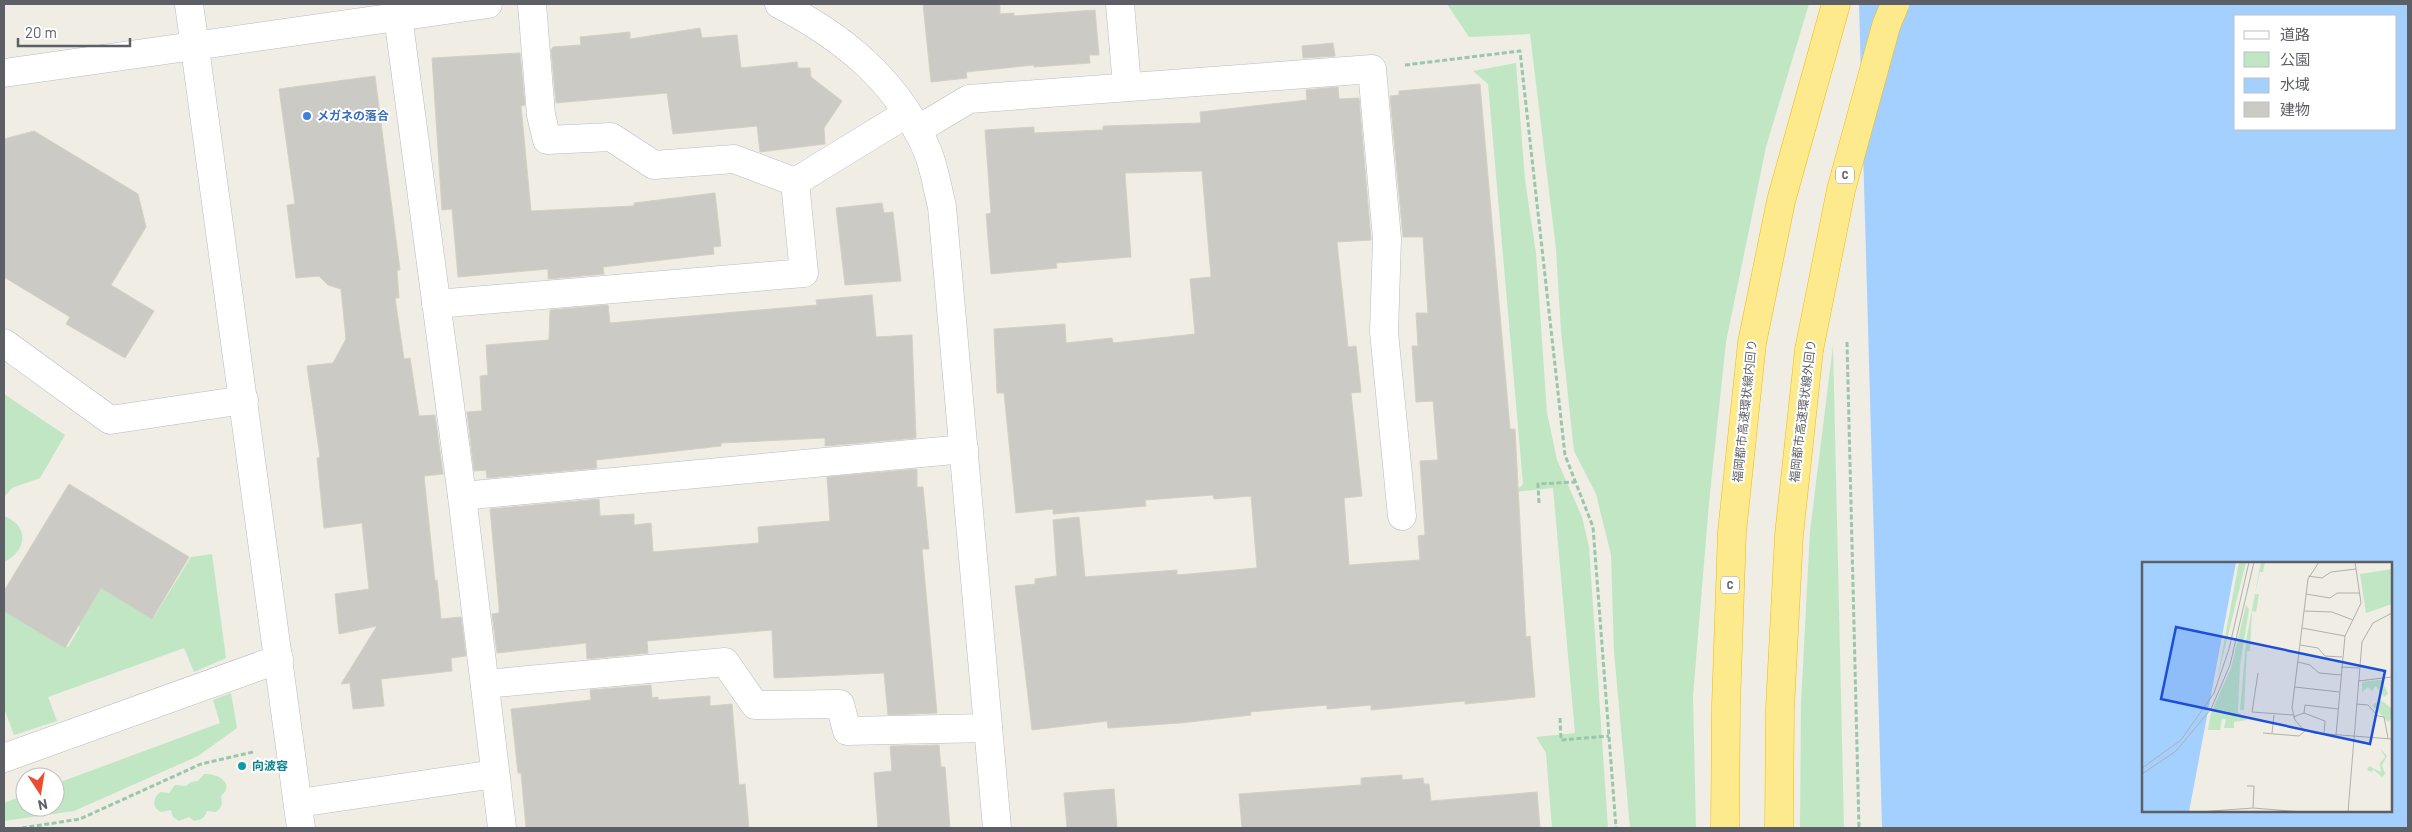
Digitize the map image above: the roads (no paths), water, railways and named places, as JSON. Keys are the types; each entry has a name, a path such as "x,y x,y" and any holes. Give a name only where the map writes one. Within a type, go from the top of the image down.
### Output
{"highway":[{"name":"福岡都市高速環状線内回り","path":"1725,828 1726,705 1732,532 1752,343 1781,201 1836,4"},
{"name":"福岡都市高速環状線外回り","path":"1779,828 1780,708 1789,535 1809,350 1840,190 1886,26 1895,4"}],"street":[{"path":"189,4 300,816 495,774"},
{"path":"4,73 488,4"},
{"path":"532,4 541,115 547,140 611,137 654,165 734,159 795,182 912,122 969,99 1372,69 1388,239 1384,332 1402,516"},
{"path":"779,4 809,19 852,48 883,80 912,122 929,156 942,207 997,828"},
{"path":"1120,4 1127,86"},
{"path":"398,16 462,496 502,828"},
{"path":"436,304 804,273 795,182"},
{"path":"4,343 110,420 244,400"},
{"path":"462,496 964,449"},
{"path":"4,758 279,659"},
{"path":"485,684 725,662 756,704 840,704 847,731 988,728"}],"water":[{"path":"1859,4 2408,4 2408,828 1882,828"}],"place":[{"name":"メガネの落合","path":"307,116"},
{"name":"向波容","path":"242,766"}]}
